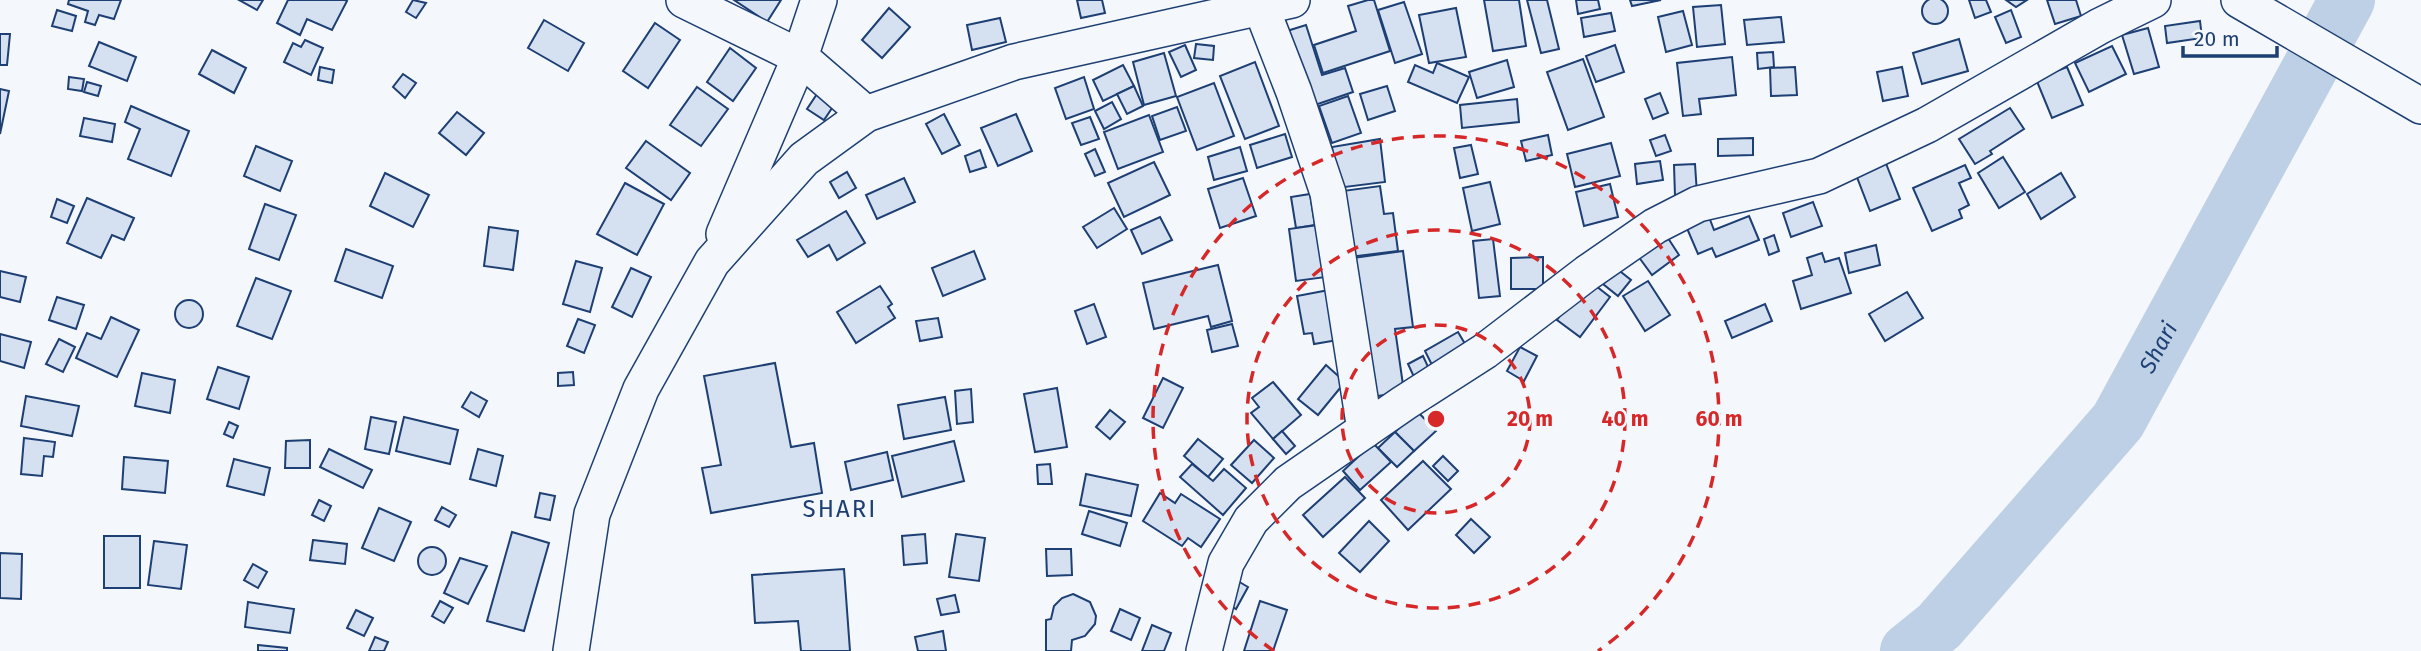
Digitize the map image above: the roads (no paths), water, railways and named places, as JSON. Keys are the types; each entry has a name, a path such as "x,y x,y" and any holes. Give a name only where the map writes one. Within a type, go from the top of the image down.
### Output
{"street":[{"path":"684,0 800,57 866,114"},
{"path":"571,651 592,514 641,389 712,262 800,57 819,0"},
{"path":"1204,651 1226,563 1251,520 1288,483 1485,351 1587,273 1656,226 1698,204 1819,176 1927,125 2101,26 2153,0"},
{"path":"2239,0 2421,106"},
{"path":"712,262 804,159 866,114 1014,62 1276,3 1294,92 1328,194 1365,430"}],"waterway":[{"name":"Shari","path":"1908,651 1939,626 2118,421 2347,0"}],"district":[{"name":"SHARI","path":"840,509"}]}
